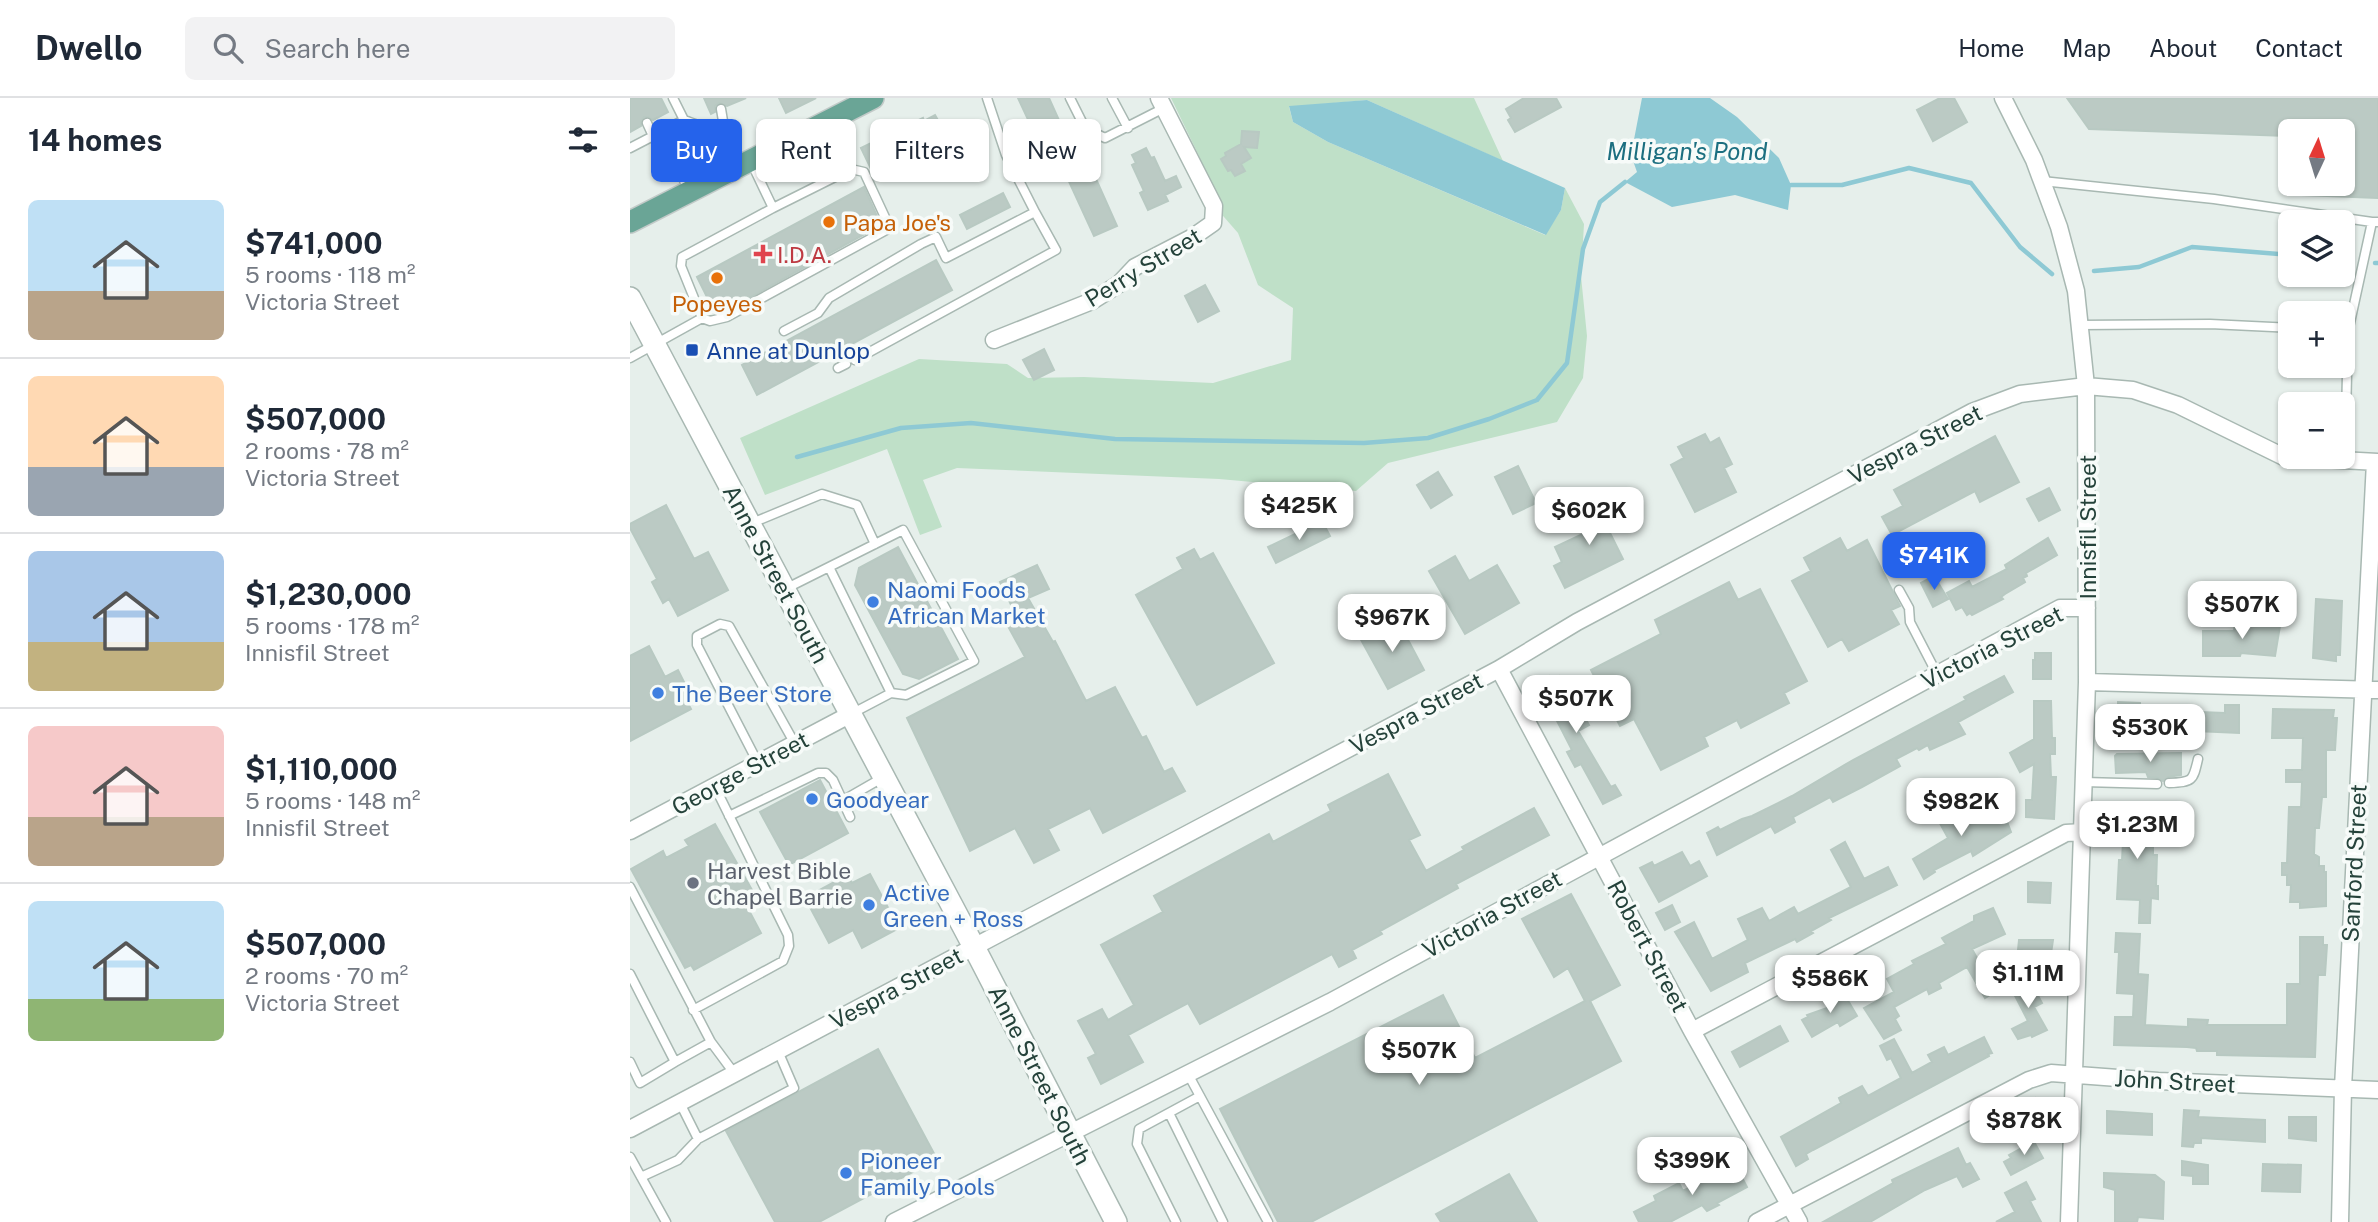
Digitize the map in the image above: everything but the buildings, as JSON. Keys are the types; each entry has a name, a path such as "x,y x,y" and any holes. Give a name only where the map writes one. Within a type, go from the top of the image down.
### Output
{"main road":[{"path":"630,222 873,98"}],"street":[{"name":"Innisfil Street","path":"2003,98 2042,181 2059,227 2076,291 2086,386 2087,682 2068,1222"},
{"name":"Perry Street","path":"994,340 1092,301 1119,284 1135,267 1193,237 1213,223 1214,206 1162,103"},
{"name":"Anne Street South","path":"630,298 974,947 1116,1222"},
{"name":"Vespra Street","path":"630,1129 1499,669 1577,622 1972,412 2020,394 2086,386 2133,390 2178,405 2278,454"},
{"name":"Vespra Street","path":"2355,461 2377,462"},
{"name":"Sanford Street","path":"2340,1222 2343,1088 2370,690 2377,462"},
{"name":"Victoria Street","path":"894,1222 1330,1002 2060,608 2087,608"},
{"name":"Robert Street","path":"1499,669 1692,1031 1799,1222"},
{"path":"2087,682 2370,690"},
{"name":"George Street","path":"630,831 850,714"},
{"path":"1692,1031 2066,833 2082,832"},
{"name":"John Street","path":"1756,1222 2029,1080 2052,1073 2378,1090"}],"lane":[{"path":"673,98 684,119"},
{"path":"855,360 1055,250 1006,155 987,98"},
{"path":"1070,98 1085,128 1105,138 1128,128 1162,103"},
{"path":"1112,98 1128,128"},
{"path":"721,109 723,119"},
{"path":"647,124 651,128"},
{"path":"630,146 651,137"},
{"path":"751,161 773,208"},
{"path":"851,169 859,170 864,172 890,228 727,317 710,321 702,318 681,265 682,257 773,208 851,169"},
{"path":"2042,181 2214,200 2375,222 2354,301"},
{"path":"683,182 689,192"},
{"path":"784,331 818,313 829,298 936,237 946,258 1035,212"},
{"path":"630,358 702,318"},
{"path":"2080,325 2210,324 2278,327"},
{"path":"750,524 822,494 857,505 875,544"},
{"path":"784,589 903,530 974,660 906,695 891,692 850,714"},
{"path":"829,567 891,692"},
{"path":"1899,590 1909,608 1910,622 1937,674"},
{"path":"758,763 697,645 697,636 720,624 729,626 795,744"},
{"path":"2169,783 2183,783 2194,777 2198,759"},
{"path":"729,816 818,773 826,773 833,780 850,817"},
{"path":"842,801 883,778"},
{"path":"2084,782 2157,783"},
{"path":"693,1010 783,961 789,946 788,935 715,787"},
{"path":"630,887 710,1042 735,1074"},
{"path":"630,974 633,988 676,1062"},
{"path":"630,1062 640,1083 710,1042"},
{"path":"641,1177 678,1160 698,1139 794,1087 778,1051"},
{"path":"1188,1074 1268,1222"},
{"path":"1176,1222 1137,1144 1139,1129 1200,1096"},
{"path":"680,1103 698,1139"},
{"path":"1169,1113 1223,1222"},
{"path":"630,1157 666,1222"}],"green space":[{"path":"1171,98 1474,98 1503,161 1367,100 1289,107 1293,122 1328,142 1545,235 1561,210 1565,188 1584,224 1581,276 1587,336 1583,378 1557,422 1388,463 1356,491 1219,479 957,468 923,480 942,527 920,535 887,449 765,495 740,438 919,359 1007,364 1028,378 1084,377 1213,383 1291,360 1293,308 1258,285 1238,233 1210,201 1199,156"}],"water":[{"name":"Milligan's Pond","path":"1642,98 1710,98 1737,117 1779,158 1791,185 1788,210 1735,195 1672,207 1625,182 1637,172 1631,155"},
{"path":"1367,100 1565,188 1561,210 1546,235 1328,142 1293,122 1289,106"}],"waterway":[{"path":"1791,185 1842,185 1909,168 1971,183 2020,247 2052,274"},
{"path":"797,457 901,428 971,423 1115,439 1364,443 1428,438 1489,419 1537,400 1567,363 1583,249 1600,202 1625,182"},
{"path":"2094,271 2139,267 2192,247 2278,254"}],"place":[{"name":"Papa Joe's","path":"829,222"},
{"name":"I.D.A.","path":"763,254"},
{"name":"Popeyes","path":"717,278"},
{"name":"Anne at Dunlop","path":"692,350"},
{"name":"Naomi Foods African Market","path":"873,602"},
{"name":"The Beer Store","path":"658,693"},
{"name":"Goodyear","path":"812,799"},
{"name":"Harvest Bible Chapel Barrie","path":"693,883"},
{"name":"Active Green + Ross","path":"869,905"},
{"name":"Pioneer Family Pools","path":"846,1173"}]}
